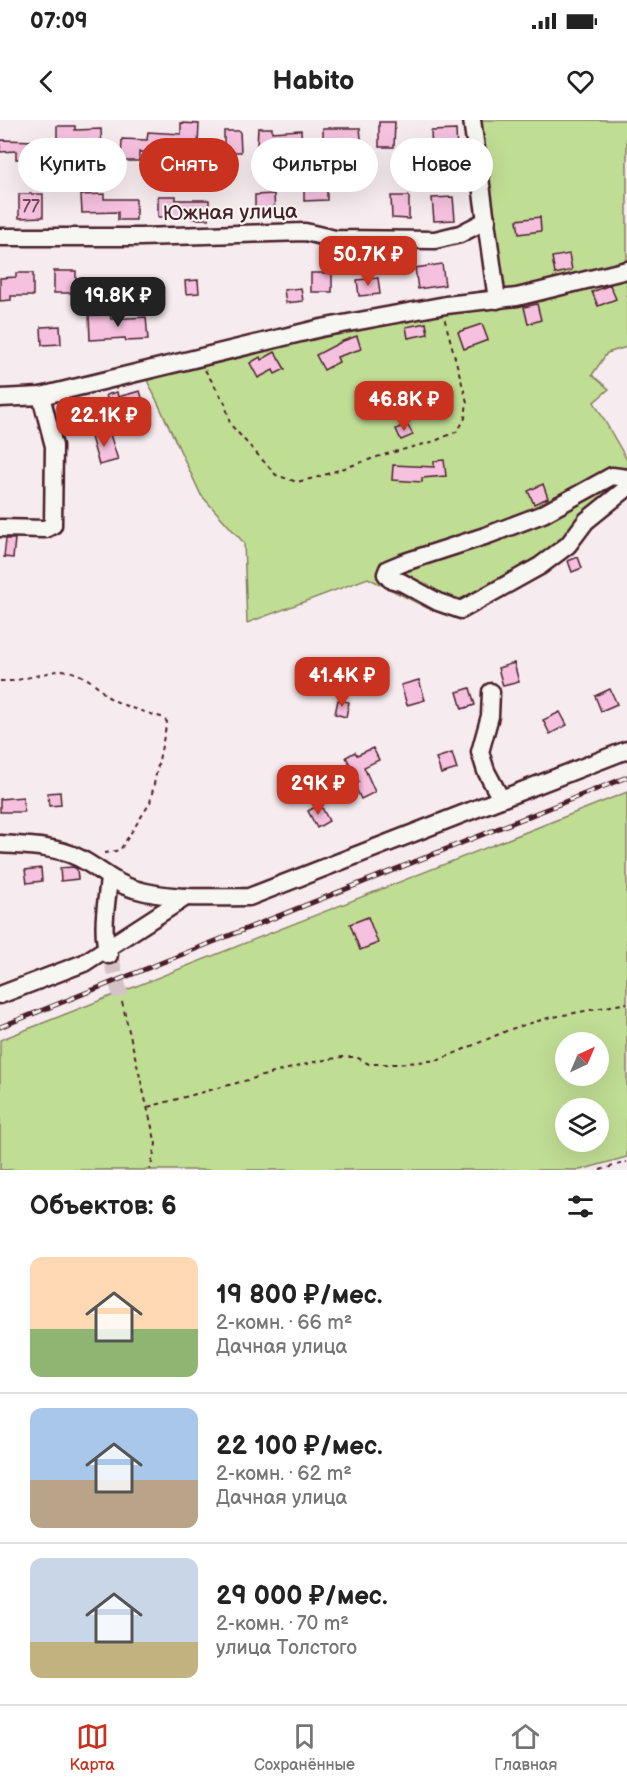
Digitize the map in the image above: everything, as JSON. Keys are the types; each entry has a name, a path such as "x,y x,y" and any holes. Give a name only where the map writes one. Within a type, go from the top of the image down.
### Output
{"street":[{"path":"472,120 497,300"},
{"name":"Южная улица","path":"0,237 140,237 305,232 335,238 435,240 460,234 487,220"},
{"path":"0,398 41,396 321,328 441,306 517,297 627,270"},
{"path":"0,528 45,529 53,525 54,446 41,396"},
{"path":"627,478 612,476 543,514 405,562 388,569 386,574 390,579 401,582 438,602 461,610 540,566 568,545 586,521 627,488"},
{"path":"491,692 490,716 480,752 486,771 501,799"},
{"path":"0,844 62,851 79,858 109,878 132,889 155,894 186,897 249,897 627,750"},
{"path":"109,878 105,927 109,953"},
{"path":"0,995 109,953 186,897"}],"path":[{"path":"198,358 225,403 230,424 276,475 297,482 435,441 458,430 465,418 466,402 441,306"},
{"path":"0,681 13,681 61,669 68,670 83,676 109,698 164,718 167,722 150,803 144,813 120,850 79,858"},
{"path":"122,1002 156,1144 150,1170"},
{"path":"148,1107 314,1062 342,1057 356,1057 369,1064 439,1060 511,1029 548,1018 627,1004"},
{"path":"600,1170 627,1162"}],"green space":[{"path":"477,120 627,120 627,347 607,353 592,375 609,389 594,402 627,460 627,484 562,544 460,607 429,609 368,578 247,623 244,543 201,495 141,367 503,286 488,192 493,192 493,138 480,138"},
{"path":"627,792 627,1157 580,1170 0,1170 0,1040"}],"building":[{"path":"379,122 395,122 394,138 390,138 390,147 379,147"},
{"path":"181,123 199,124 198,138 147,138 148,132 181,134"},
{"path":"57,126 75,126 75,130 101,129 101,138 57,138"},
{"path":"258,128 272,128 272,132 301,130 301,138 257,138"},
{"path":"323,128 360,128 361,138 323,138"},
{"path":"456,130 456,138 431,138 431,131"},
{"path":"224,131 240,131 241,152 239,152 239,138 224,138"},
{"path":"127,139 139,140 139,161 127,161"},
{"path":"0,140 18,140 18,159 16,159 16,151 0,152"},
{"path":"304,192 327,192 327,200 304,201"},
{"path":"19,194 43,194 43,217 19,218"},
{"path":"104,194 104,199 136,199 136,220 118,220 118,212 82,213 81,195"},
{"path":"274,194 275,215 255,215 255,195"},
{"path":"158,196 176,196 176,200 209,200 209,219 158,217"},
{"path":"391,196 409,196 409,219 392,218"},
{"path":"453,197 455,220 434,221 432,198"},
{"path":"540,217 541,231 519,234 517,220"},
{"path":"569,254 572,270 555,274 552,257"},
{"path":"442,264 445,285 418,289 415,268"},
{"path":"54,271 76,271 76,293 54,293"},
{"path":"16,273 33,273 33,296 11,296 11,300 0,301 0,278 16,277"},
{"path":"311,273 332,273 332,292 311,292"},
{"path":"378,278 380,294 359,296 357,280"},
{"path":"198,280 199,293 186,294 185,281"},
{"path":"610,285 616,299 598,306 592,292"},
{"path":"301,288 303,301 286,303 284,290"},
{"path":"537,304 541,320 528,324 524,307"},
{"path":"110,314 111,319 146,317 148,340 126,341 125,338 90,340 89,315"},
{"path":"426,323 428,334 408,338 406,327"},
{"path":"482,324 488,340 464,349 458,332"},
{"path":"60,326 61,344 42,345 41,327"},
{"path":"357,336 361,349 337,357 339,362 324,370 316,355"},
{"path":"275,352 285,369 275,374 273,370 258,378 250,363"},
{"path":"140,391 149,421 131,426 125,406 110,411 106,395 117,392 118,397"},
{"path":"78,416 81,433 72,435 68,419"},
{"path":"407,424 413,435 401,440 396,429"},
{"path":"109,431 118,460 99,465 91,437"},
{"path":"444,460 446,476 422,478 422,482 392,480 393,465 434,467 434,461"},
{"path":"543,484 548,498 534,504 528,491"},
{"path":"6,539 15,539 13,558 4,557"},
{"path":"578,557 582,568 572,572 568,561"},
{"path":"514,663 519,682 503,686 498,668"},
{"path":"419,680 425,700 407,705 401,685"},
{"path":"470,688 475,705 462,709 457,692"},
{"path":"610,689 617,704 601,711 595,696"},
{"path":"338,700 349,702 346,717 335,714"},
{"path":"560,712 567,725 550,734 543,720"},
{"path":"373,748 379,760 364,767 375,792 361,799 354,784 359,782 346,757 355,752 357,755"},
{"path":"452,753 457,769 441,774 436,758"},
{"path":"60,792 61,805 49,806 48,793"},
{"path":"23,797 24,812 0,812 0,799"},
{"path":"320,804 329,821 317,828 308,811"},
{"path":"41,868 42,881 27,883 25,870"},
{"path":"60,868 77,869 78,879 61,881"},
{"path":"368,917 378,943 360,950 350,924"}],"tunnel":[{"path":"111,958 122,1002"}],"railway":[{"path":"0,1027 627,777"}]}
